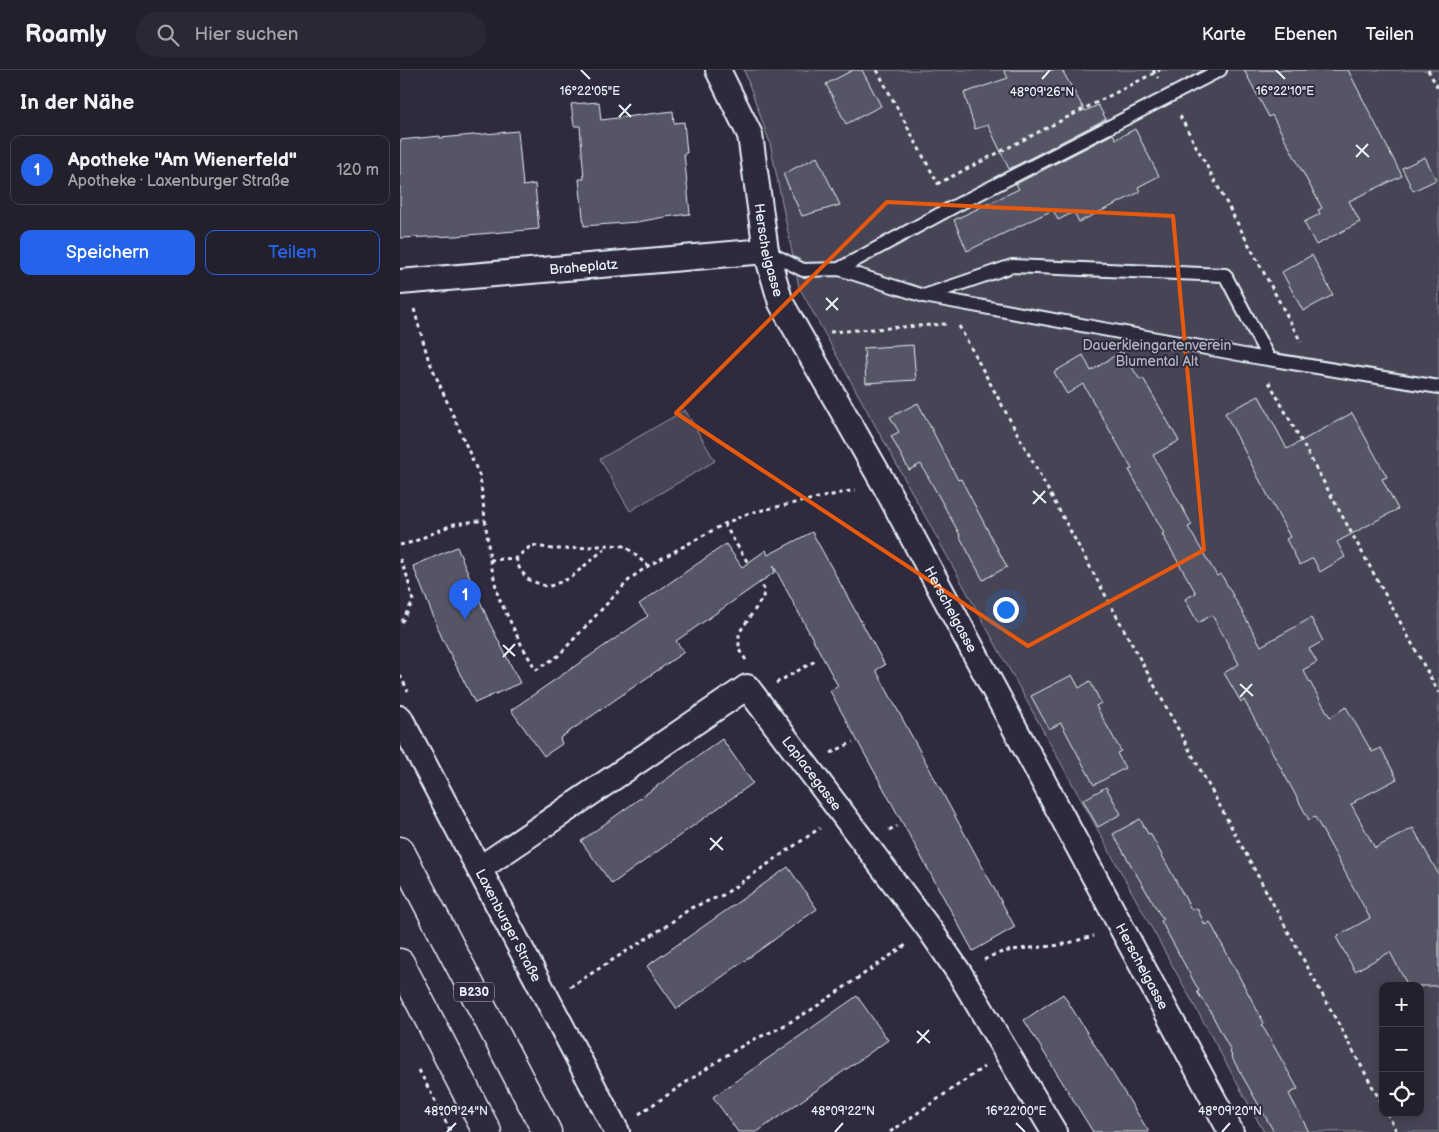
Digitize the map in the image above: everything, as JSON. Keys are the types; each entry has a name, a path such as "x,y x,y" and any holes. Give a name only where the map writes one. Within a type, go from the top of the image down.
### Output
{"main road":[{"name":"B230","path":"400,851 548,1132"},
{"path":"400,963 487,1132"}],"street":[{"name":"Herschelgasse","path":"718,70 750,136 766,251 781,303 884,484 1231,1132"},
{"name":"Braheplatz","path":"406,281 766,251"},
{"name":"Laplacegasse","path":"751,691 930,930 960,974 1054,1132"},
{"path":"479,868 751,691"},
{"name":"Laxenburger Straße","path":"400,718 617,1131"}],"lane":[{"path":"839,269 952,207 1220,70"},
{"path":"766,251 803,270 839,269 924,296 1255,357 1439,387"},
{"path":"924,296 1012,266 1225,275 1269,359"}],"path":[{"path":"877,70 952,207"},
{"path":"938,184 1154,71 1160,70"},
{"path":"1428,70 1439,90"},
{"path":"1154,71 1169,95 1313,365"},
{"path":"406,281 428,358 480,476 490,560 498,596 536,670 558,656 631,578 648,566 724,524 749,513 884,484"},
{"path":"800,334 948,324"},
{"path":"958,324 1379,1099"},
{"path":"1255,357 1439,693"},
{"path":"400,545 412,542 454,524 485,520"},
{"path":"724,524 748,563"},
{"path":"490,560 516,558 532,545 552,549 609,545 625,546 648,566"},
{"path":"516,558 520,570 529,580 548,587 570,578 609,545"},
{"path":"400,559 407,576 413,601 400,625"},
{"path":"751,691 756,676 739,650 739,634 762,599 765,591 760,582"},
{"path":"751,691 817,660"},
{"path":"548,1000 666,926 690,908 723,894 842,812"},
{"path":"960,974 993,954 1063,944 1095,935 1120,924"},
{"path":"617,1131 727,1055 811,1010 930,930"},
{"path":"890,1132 1006,1052"},
{"path":"417,1066 451,1132"},
{"path":"1389,1117 1397,1132"}],"highlighted area":[{"path":"887,202 1173,216 1204,550 1028,646 676,413"}],"green space":[{"name":"Dauerkleingartenverein Blumental Alt","path":"744,70 1439,70 1439,1132 1264,1132 799,287 770,143"},
{"path":"685,410 715,461 630,511 600,459"}],"building":[{"path":"853,70 862,70 881,106 846,124 826,84"},
{"path":"1004,70 1062,70 1085,111 1098,105 1106,119 1009,169 988,125 975,129 964,93 1008,78"},
{"path":"1244,70 1348,70 1402,176 1349,201 1360,222 1316,245 1304,222 1320,214 1318,210 1322,208 1272,115 1269,117"},
{"path":"599,102 601,120 673,111 674,123 684,122 687,153 684,153 690,214 637,222 584,226 579,179 584,179 580,126 574,126 571,104"},
{"path":"1135,129 1159,176 1138,187 1140,192 1079,222 1074,212 1058,220 1053,210 967,251 954,220 1019,189 1016,184 1113,134 1116,139"},
{"path":"518,131 523,186 535,184 539,229 456,236 400,238 400,140"},
{"path":"817,157 840,205 802,216 783,174"},
{"path":"1425,157 1436,180 1413,191 1402,168"},
{"path":"1312,255 1333,295 1303,311 1282,272"},
{"path":"913,345 916,380 866,383 864,348"},
{"path":"1122,351 1140,380 1143,378 1179,441 1153,455 1192,525 1188,527 1217,576 1221,574 1261,646 1311,618 1323,641 1309,649 1317,662 1303,670 1330,717 1346,707 1372,752 1381,748 1397,779 1351,804 1375,848 1413,828 1439,875 1439,986 1424,986 1424,982 1406,982 1390,952 1355,971 1336,937 1370,918 1315,817 1309,820 1244,700 1241,702 1224,673 1239,664 1212,615 1198,623 1185,599 1196,593 1162,534 1164,533 1129,470 1132,469 1083,384 1067,394 1054,372 1083,355 1091,371"},
{"path":"1259,396 1287,449 1352,413 1387,477 1382,479 1398,509 1337,542 1345,557 1320,572 1313,558 1300,565 1286,539 1290,537 1225,413"},
{"path":"918,403 958,480 961,479 1007,567 983,580 921,464 909,470 891,436 899,432 890,417"},
{"path":"812,532 885,665 876,670 1015,927 973,951 830,691 838,686 773,565 775,572 676,641 684,652 560,738 562,744 544,756 511,710 648,616 639,604 726,544 742,567 766,550 768,555"},
{"path":"457,547 489,622 520,683 475,703 442,638 413,566"},
{"path":"1072,675 1079,688 1090,681 1101,703 1096,706 1121,751 1117,753 1125,768 1094,785 1061,723 1049,729 1031,696"},
{"path":"722,739 753,783 612,884 581,841"},
{"path":"1106,787 1121,814 1098,827 1083,800"},
{"path":"1140,819 1148,834 1150,833 1191,909 1197,908 1205,925 1210,922 1264,1023 1262,1025 1298,1089 1289,1094 1309,1132 1274,1132 1231,1056 1231,1051 1209,1009 1197,992 1199,991 1161,921 1163,920 1113,834"},
{"path":"788,867 817,909 677,1009 647,966"},
{"path":"1063,994 1149,1132 1093,1132 1024,1020"},
{"path":"857,996 888,1040 757,1132 738,1132 713,1097"}],"place":[{"name":"Apotheke \"Am Wienerfeld\"","path":"465,620"}]}
